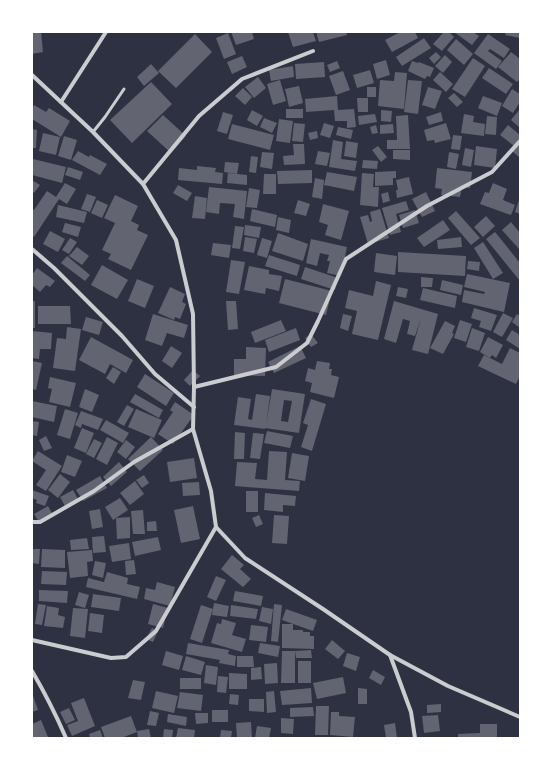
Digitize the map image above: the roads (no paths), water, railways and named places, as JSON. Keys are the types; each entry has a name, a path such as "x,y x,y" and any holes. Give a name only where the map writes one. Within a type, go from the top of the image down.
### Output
{"street":[{"path":"61,102 106,32"},
{"path":"143,184 199,116 242,79 313,51"},
{"path":"32,75 93,132 143,184 176,240 192,314 194,387 193,429 211,491 216,527 245,558 390,655 448,686 520,717"},
{"path":"194,387 276,367 307,343 346,259 427,206 492,172 520,141"},
{"path":"32,249 54,268 122,336 155,374 194,407"},
{"path":"32,522 40,522 94,491 134,462 193,429"},
{"path":"32,640 111,658 126,657 156,631 216,527"},
{"path":"390,655 411,712 415,738"},
{"path":"32,671 66,738"}],"lane":[{"path":"93,132 124,89"}]}
